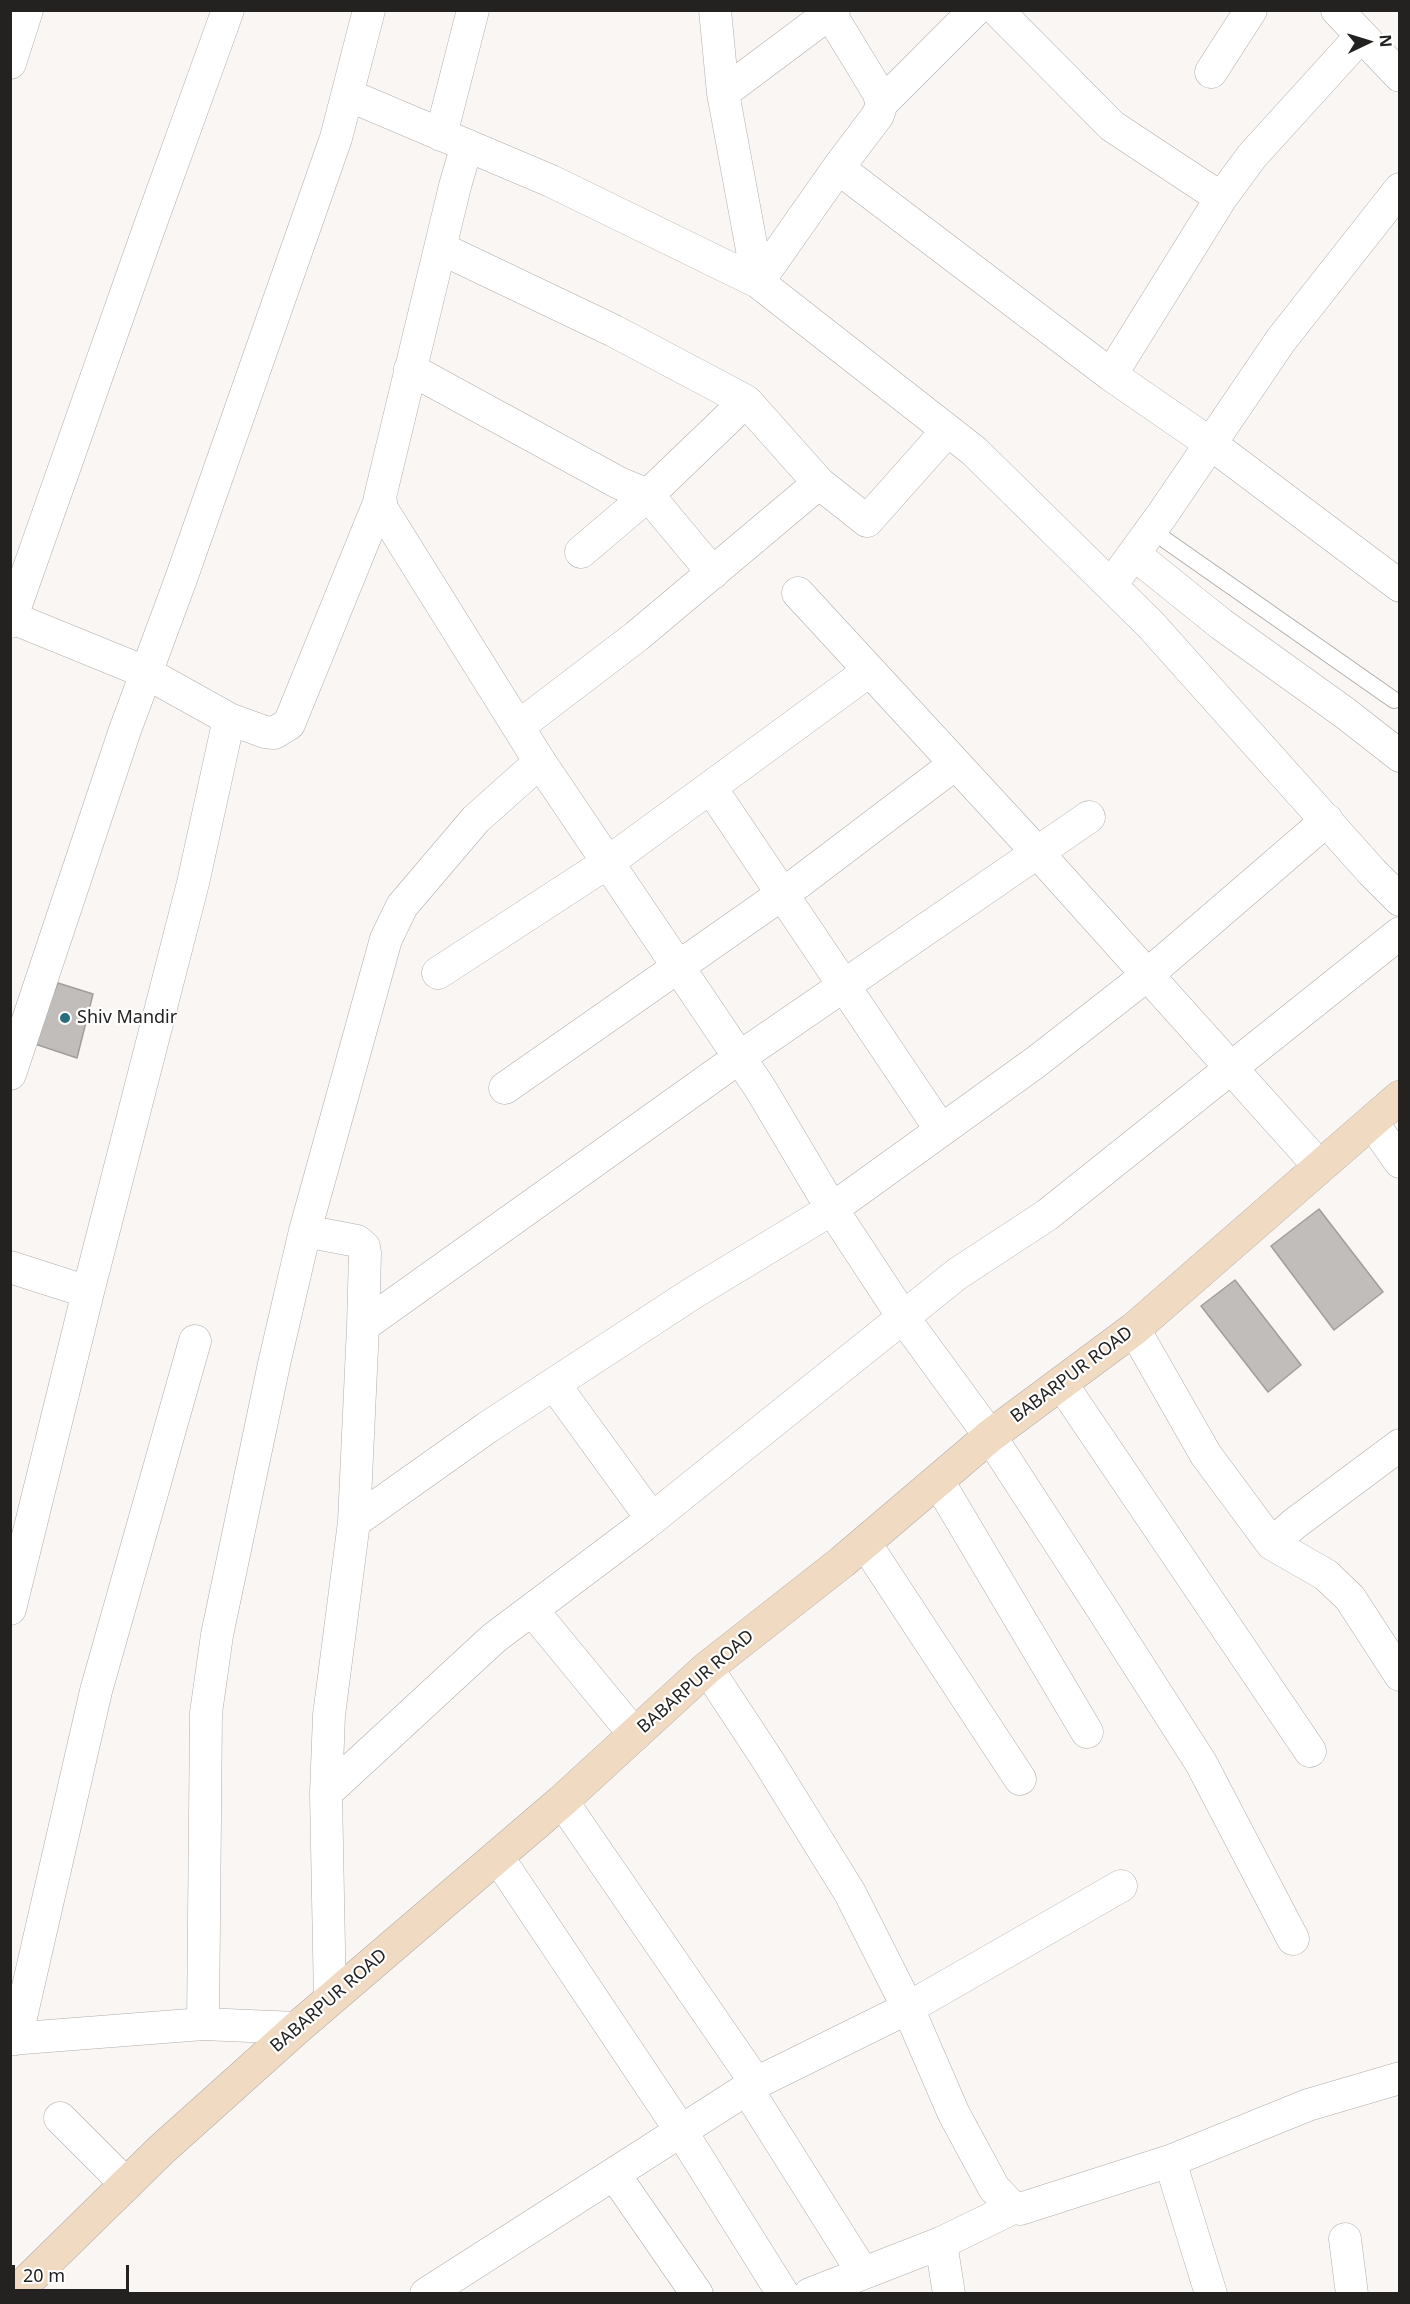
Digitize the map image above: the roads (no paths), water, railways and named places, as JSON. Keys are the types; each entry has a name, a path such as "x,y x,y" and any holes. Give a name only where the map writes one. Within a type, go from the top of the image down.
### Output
{"street":[{"path":"10,63 27,10"},
{"path":"228,10 11,619 145,672 228,719 274,733 289,723 379,503 440,248 473,10"},
{"path":"10,1074 20,1011 197,534 332,149 369,10"},
{"path":"715,10 723,93 758,282"},
{"path":"758,282 838,168 878,116 882,103 975,10"},
{"path":"997,10 1112,126 1221,198"},
{"path":"1211,72 1251,10"},
{"path":"1337,10 1400,76"},
{"path":"723,93 831,12 878,92 882,103"},
{"path":"1111,375 1221,198 1252,156 1361,36"},
{"path":"348,95 551,181 758,282 974,451 1150,624 1372,872 1400,900"},
{"path":"838,168 1111,375 1210,444 1400,586"},
{"path":"1111,585 1281,340 1400,189"},
{"path":"440,248 614,331 746,401 819,483 867,521 947,431"},
{"path":"410,369 619,483 648,495 713,573"},
{"path":"581,552 648,495 746,401"},
{"path":"519,726 637,636 819,483"},
{"path":"379,503 540,762 760,1088 832,1209 903,1317 990,1436 1201,1763 1293,1938"},
{"path":"1142,542 1221,624 1400,756"},
{"path":"798,593 1037,852 1320,1167"},
{"path":"438,973 607,862 869,672"},
{"path":"10,1609 192,884 228,719"},
{"path":"203,2024 206,1713 217,1635 274,1364 305,1231 386,939 402,906 476,819 540,762"},
{"path":"505,1088 782,894 955,764"},
{"path":"711,788 941,1130"},
{"path":"363,1326 740,1058 1089,817"},
{"path":"354,1522 488,1427 693,1293 832,1209 1036,1062 1146,976 1327,820"},
{"path":"326,1793 494,1638 652,1519 957,1274 1047,1215 1400,933"},
{"name":"BABARPUR ROAD","path":"14,2294 126,2184 297,2028 562,1801 707,1668 865,1543 990,1436 1134,1329 1400,1097"},
{"path":"1372,1122 1400,1162"},
{"path":"305,1231 357,1241 364,1247 363,1326 354,1522 329,1715 326,1793 330,2000"},
{"path":"10,1267 88,1292"},
{"path":"1134,1329 1206,1455 1272,1544 1326,1575 1350,1598 1400,1675"},
{"path":"195,1341 96,1691 13,2039 203,2024 297,2028"},
{"path":"1061,1383 1310,1751"},
{"path":"554,1384 652,1519"},
{"path":"1272,1544 1294,1524 1400,1445"},
{"path":"938,1481 1087,1732"},
{"path":"865,1543 1020,1779"},
{"path":"532,1610 635,1735"},
{"path":"707,1668 767,1759 850,1893 908,2008 954,2114 994,2188 1013,2208"},
{"path":"562,1801 751,2086 849,2283"},
{"path":"497,1856 681,2131 783,2294"},
{"path":"426,2294 751,2086 908,2008 1121,1886"},
{"path":"810,2294 849,2283 941,2243 1013,2208 1020,2209 1170,2161 1308,2105 1400,2078"},
{"path":"60,2118 126,2184"},
{"path":"1170,2161 1211,2294"},
{"path":"614,2174 697,2294"},
{"path":"1345,2239 1352,2294"},
{"path":"941,2243 949,2294"}],"lane":[{"path":"1142,542 1394,700"}],"place":[{"name":"Shiv Mandir","path":"65,1018"}]}
